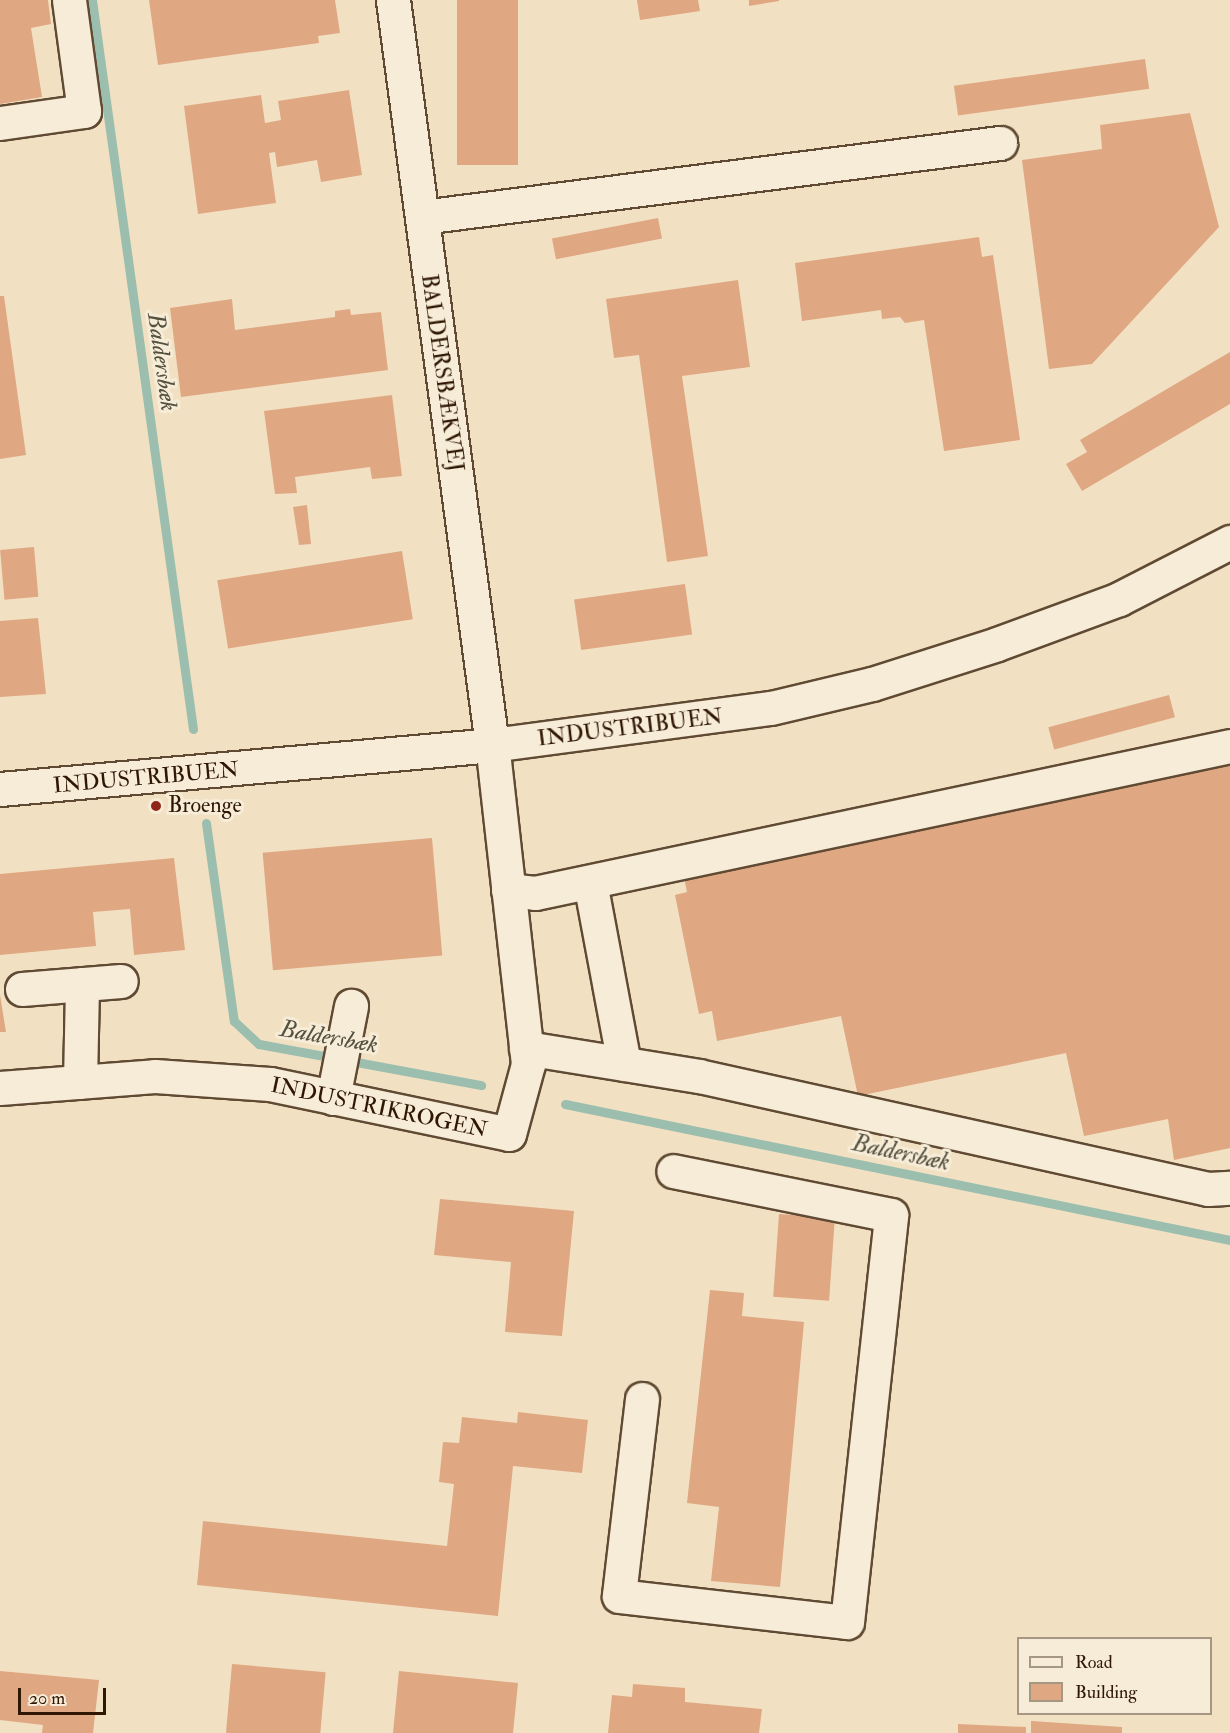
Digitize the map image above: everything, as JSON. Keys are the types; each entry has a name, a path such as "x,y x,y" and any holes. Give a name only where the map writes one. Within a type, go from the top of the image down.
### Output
{"street":[{"path":"0,123 84,111 69,0"},
{"name":"BALDERSBÆKVEJ","path":"393,0 492,745"},
{"path":"422,217 1000,142"},
{"name":"INDUSTRIBUEN","path":"0,789 492,745 771,708 872,684 1119,599 1230,542"},
{"name":"INDUSTRIKROGEN","path":"0,1089 155,1076 270,1084 336,1083 509,1134 528,1064 492,745"},
{"path":"508,890 535,893 1230,746"},
{"path":"590,882 624,1064"},
{"path":"22,989 121,981"},
{"path":"80,1082 82,984"},
{"path":"336,1083 349,1021"},
{"path":"526,1048 699,1076 1208,1189 1230,1188"},
{"path":"642,1399 619,1596 847,1622 891,1215 673,1171"}],"building":[{"path":"0,0 48,0 51,24 31,28 42,97 0,104"},
{"path":"149,0 335,0 340,33 318,36 319,43 158,65"},
{"path":"457,0 518,0 518,165 457,165"},
{"path":"637,0 698,0 700,11 640,20"},
{"path":"749,0 779,0 779,1 749,6"},
{"path":"1145,59 1149,89 958,116 954,86"},
{"path":"349,90 362,175 321,182 317,160 277,167 275,152 269,153 276,203 198,214 184,106 261,95 265,123 281,120 278,101"},
{"path":"1190,113 1219,227 1092,364 1049,369 1022,160 1102,149 1100,125"},
{"path":"658,218 662,239 556,259 552,239"},
{"path":"979,237 982,257 993,255 1020,440 944,451 924,320 905,323 900,317 882,319 881,310 802,321 795,263"},
{"path":"738,280 750,367 682,376 708,556 667,562 639,355 614,358 606,299"},
{"path":"0,296 4,296 26,455 0,459"},
{"path":"232,299 235,330 335,317 335,311 350,309 351,315 381,312 388,370 181,397 170,308"},
{"path":"1230,352 1230,404 1082,491 1066,464 1087,452 1080,440"},
{"path":"392,395 402,476 372,479 370,467 295,477 297,493 275,494 264,411"},
{"path":"307,505 311,544 299,545 293,507"},
{"path":"34,547 38,597 4,600 0,550"},
{"path":"402,551 413,619 228,648 217,580"},
{"path":"685,584 692,635 581,650 574,600"},
{"path":"38,618 46,694 0,697 0,621"},
{"path":"1169,695 1175,717 1054,750 1048,727"},
{"path":"1230,761 1230,1148 1174,1160 1168,1119 1084,1136 1066,1053 858,1096 841,1016 717,1041 712,1011 699,1014 675,895 687,892 683,873"},
{"path":"432,838 442,956 273,970 263,853"},
{"path":"174,858 185,950 134,955 130,909 93,912 96,946 0,955 0,874"},
{"path":"0,995 6,1032 0,1032"},
{"path":"440,1199 574,1211 562,1336 505,1332 511,1262 434,1255"},
{"path":"779,1214 835,1218 829,1301 773,1297"},
{"path":"710,1290 744,1293 742,1316 804,1322 780,1587 711,1581 719,1507 687,1503"},
{"path":"518,1412 588,1420 582,1473 513,1466 498,1616 197,1585 203,1521 447,1546 454,1484 439,1482 443,1442 459,1443 462,1417 517,1423"},
{"path":"232,1664 326,1672 320,1733 226,1733"},
{"path":"0,1671 99,1680 93,1733 42,1733 43,1725 0,1720"},
{"path":"399,1671 518,1683 513,1733 393,1733"},
{"path":"633,1684 685,1688 685,1702 762,1709 759,1733 608,1733 612,1695 632,1697"},
{"path":"1031,1721 1122,1727 1122,1733 1031,1733"},
{"path":"958,1724 1026,1727 1026,1733 958,1733"}],"waterway":[{"name":"Baldersbæk","path":"92,0 193,729"},
{"name":"Baldersbæk","path":"206,823 234,1021 259,1044 481,1085"},
{"name":"Baldersbæk","path":"565,1104 1230,1240"}],"place":[{"name":"Broenge","path":"156,806"}]}
